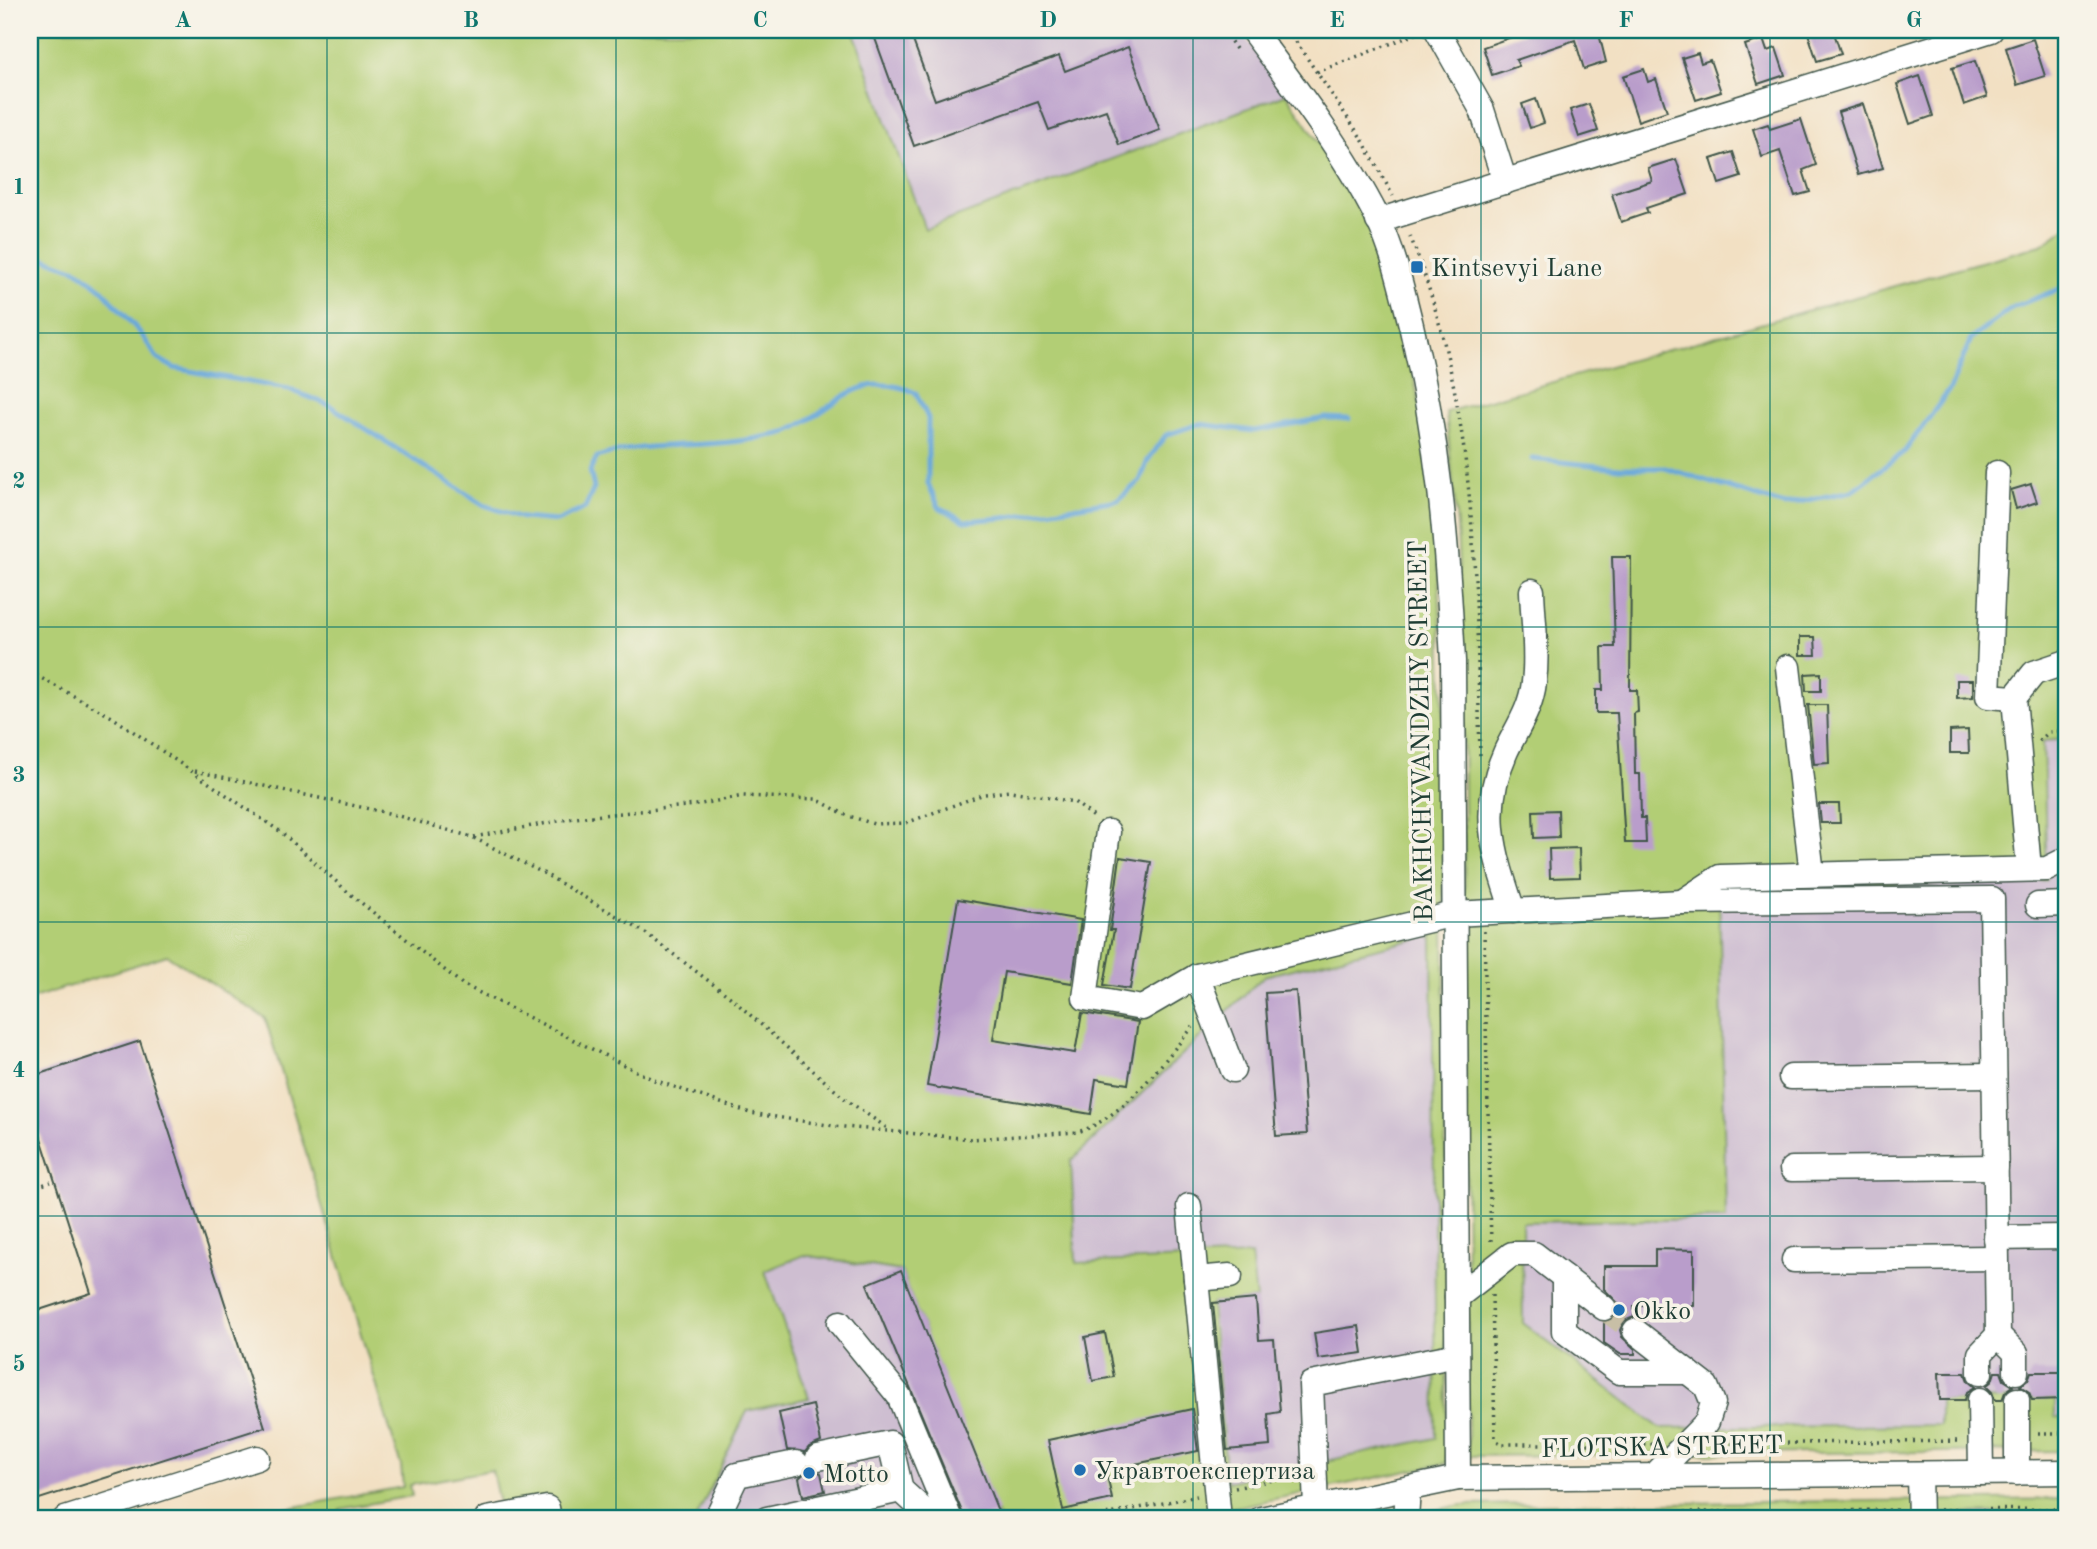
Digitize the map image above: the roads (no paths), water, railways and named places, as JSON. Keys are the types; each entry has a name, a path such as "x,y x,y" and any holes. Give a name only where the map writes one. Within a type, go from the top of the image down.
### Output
{"street":[{"name":"BAKHCHYVANDZHY STREET","path":"1252,30 1342,158 1390,217 1398,274 1429,401 1446,529 1452,661 1458,1478"},
{"path":"1437,30 1482,110 1505,182"},
{"path":"1390,217 1991,30"},
{"path":"1997,473 1988,696 2014,698"},
{"path":"1513,911 1493,850 1491,797 1506,752 1527,714 1534,682 1532,592"},
{"path":"2029,869 2014,698 2034,673 2067,662"},
{"path":"1788,667 1812,874"},
{"path":"1108,832 1085,998 1142,1008 1197,976 1454,914 1682,902 1992,899 1997,1335 1980,1354 1980,1373"},
{"path":"1682,902 1720,877 2047,869 2067,859"},
{"path":"2038,905 2067,904"},
{"path":"1197,976 1233,1070"},
{"path":"1791,1077 1994,1075"},
{"path":"1792,1168 1996,1167"},
{"path":"1189,1206 1219,1519"},
{"path":"1794,1260 1996,1248 2067,1237"},
{"path":"1457,1297 1511,1254 1534,1254 1604,1308"},
{"path":"1196,1279 1230,1276"},
{"path":"1564,1277 1564,1331 1619,1372 1687,1371"},
{"path":"840,1323 899,1396 950,1519"},
{"path":"1634,1331 1706,1386 1713,1403 1707,1422 1654,1476"},
{"path":"1997,1335 2016,1353 2016,1372"},
{"path":"1316,1508 1311,1384 1457,1355"},
{"path":"1980,1400 1981,1473"},
{"path":"2017,1400 2017,1473"},
{"path":"716,1519 737,1475 890,1443 901,1490 933,1519"},
{"path":"65,1519 257,1458"},
{"name":"FLOTSKA STREET","path":"1261,1519 1458,1478 2067,1472"},
{"path":"1919,1474 1920,1515"},
{"path":"1406,1519 1408,1489"},
{"path":"767,1519 901,1490"},
{"path":"490,1519 547,1508 549,1519"}],"waterway":[{"path":"30,253 77,270 101,288 142,335 157,358 174,368 288,389 329,405 484,505 522,518 557,521 585,508 594,488 590,471 597,457 636,448 743,441 783,433 806,422 848,394 878,385 896,386 916,393 928,418 928,484 939,507 965,521 1003,518 1118,500 1140,481 1148,460 1166,435 1199,424 1254,431 1325,418 1349,419"},
{"path":"1532,459 1620,468 1665,468 1784,505 1852,491 1905,451 1950,389 1971,339 2013,307 2067,286"}],"tunnel":[{"path":"1604,1308 1635,1331"}],"place":[{"name":"Kintsevyi Lane","path":"1417,267"},
{"name":"Okko","path":"1619,1310"},
{"name":"Укравтоекспертиза","path":"1080,1470"},
{"name":"Motto","path":"809,1473"}]}
